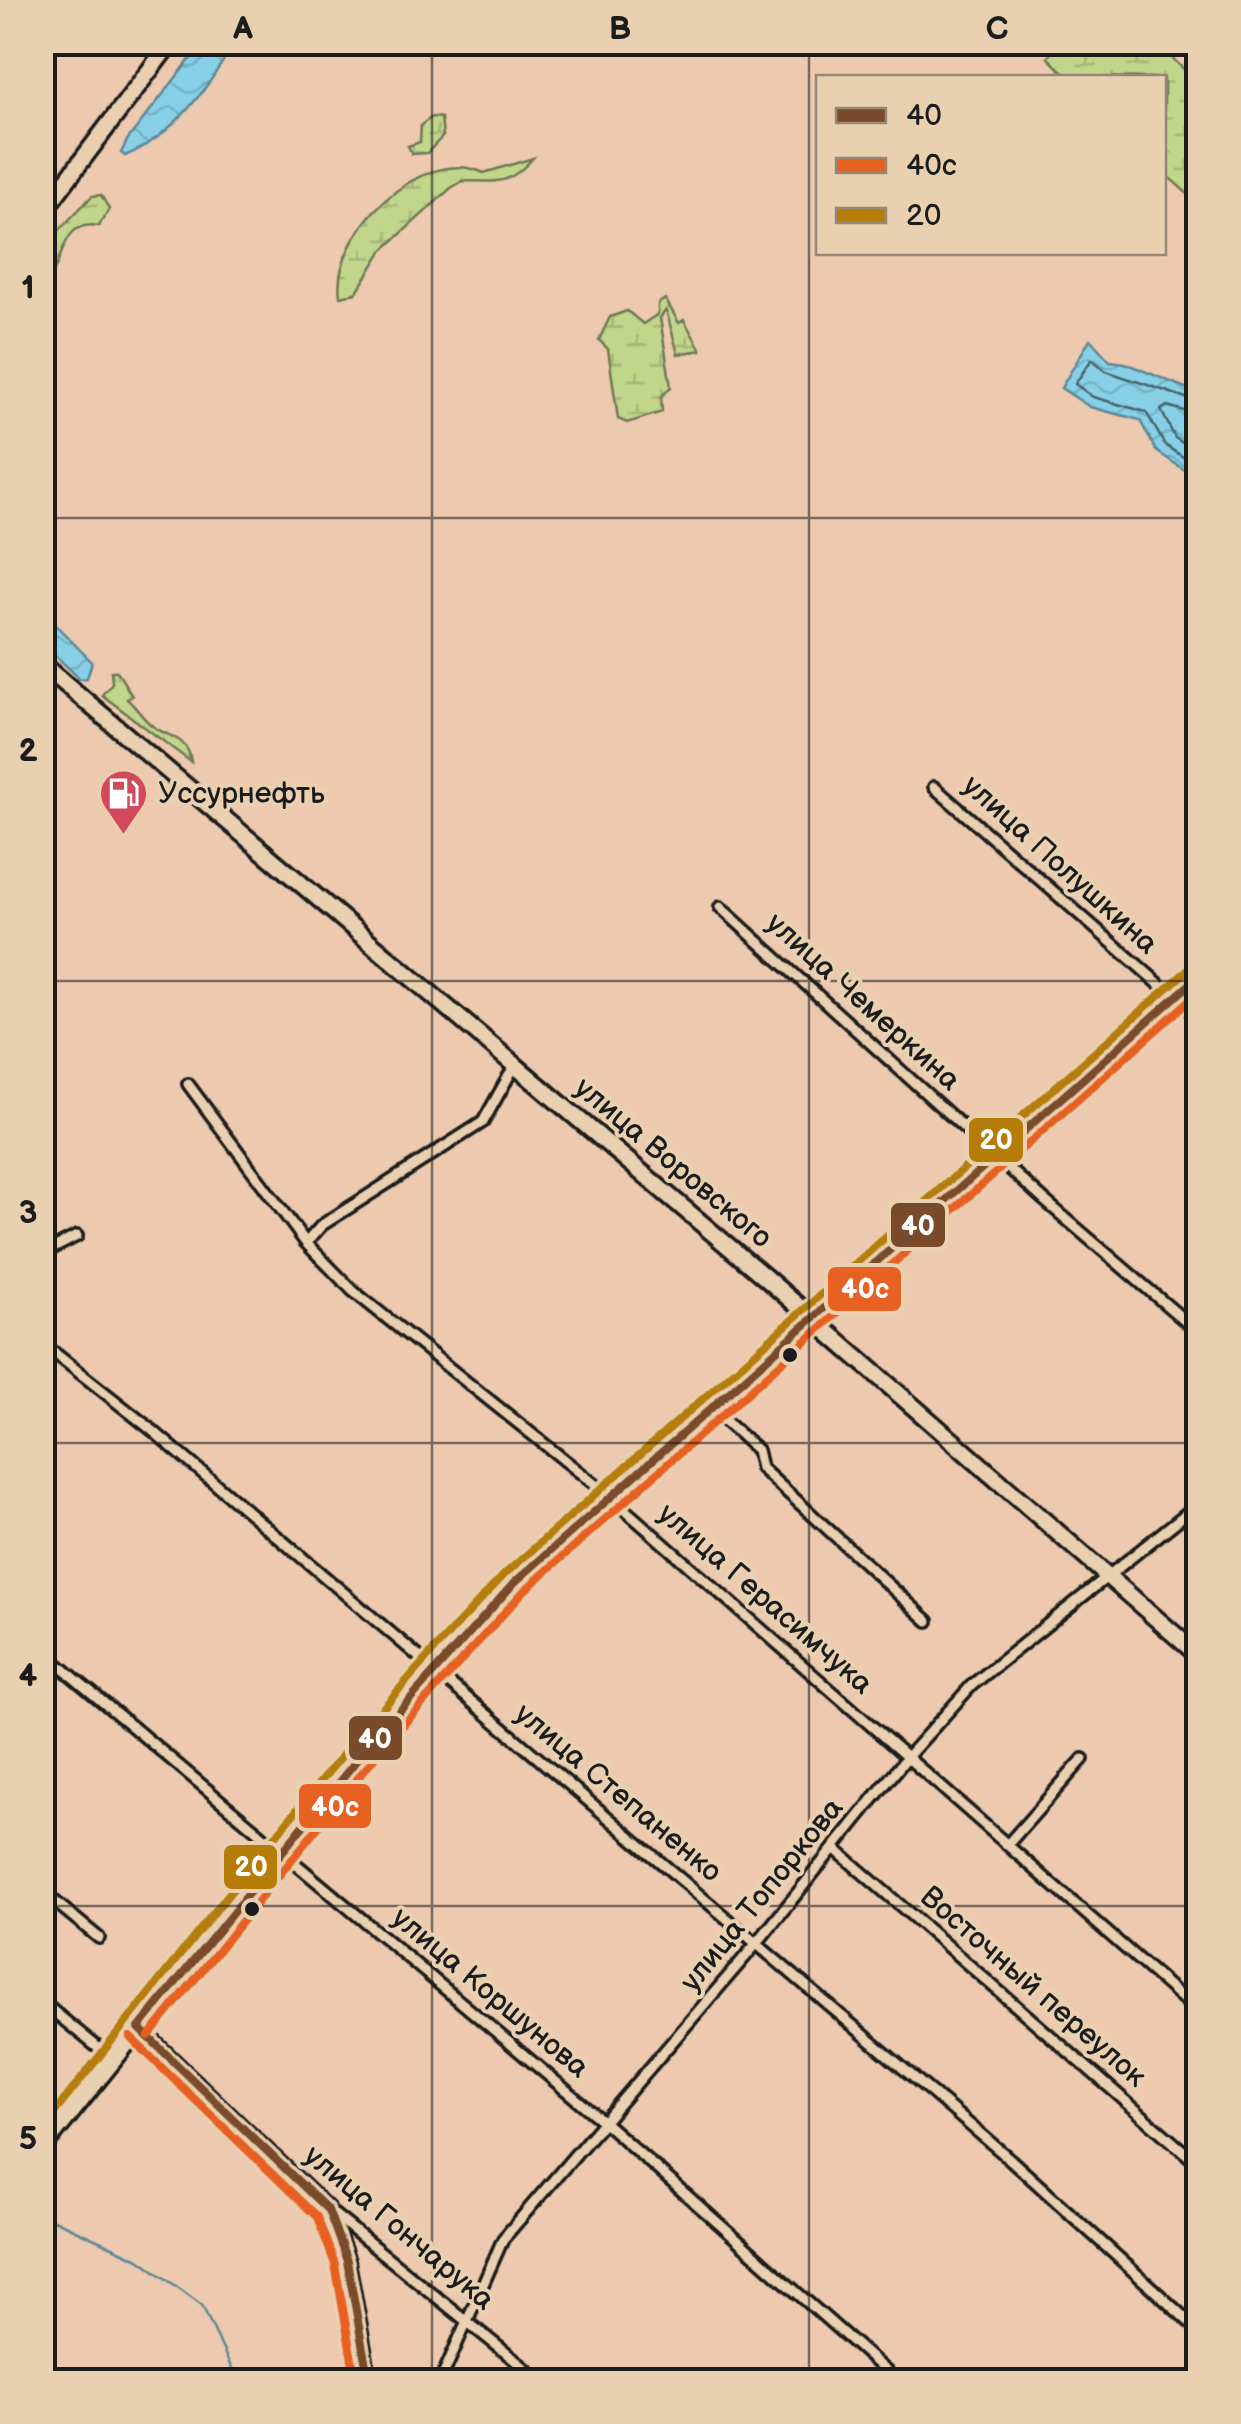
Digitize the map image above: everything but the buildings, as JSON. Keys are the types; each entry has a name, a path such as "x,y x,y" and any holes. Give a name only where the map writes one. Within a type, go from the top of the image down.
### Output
{"main road":[{"path":"42,213 172,42"},
{"name":"улица Воровского","path":"42,664 810,1317 1198,1655"},
{"path":"42,2149 433,1669 516,1582 608,1495 1198,977"}],"street":[{"name":"улица Полушкина","path":"934,787 1198,1018"},
{"name":"улица Чемеркина","path":"720,907 1198,1332"},
{"path":"306,1244 322,1224 483,1122 515,1065"},
{"name":"улица Герасимчука","path":"188,1084 306,1244 353,1291 608,1495 1198,2012"},
{"path":"42,1254 78,1236"},
{"name":"улица Степаненко","path":"42,1342 1011,2160 1198,2330"},
{"path":"710,1406 756,1450 761,1468 928,1621"},
{"name":"улица Топоркова","path":"440,2382 503,2239 757,1944 908,1756 972,1686 1198,1504"},
{"name":"улица Коршунова","path":"42,1651 605,2123 898,2382"},
{"path":"1008,1844 1082,1759"},
{"name":"Восточный переулок","path":"834,1848 1198,2164"},
{"path":"42,1891 99,1938"},
{"path":"42,2002 114,2060"},
{"name":"улица Гончарука","path":"139,2028 328,2210 468,2317 542,2382"},
{"path":"328,2210 347,2261 369,2382"}],"green space":[{"path":"1055,43 1157,43 1198,83 1198,203 1166,175 1166,75 1066,75 1048,58"},
{"path":"432,117 441,118 443,136 427,153 412,154 408,146 420,142 421,125"},
{"path":"533,158 508,178 463,181 451,188 382,251 356,293 340,296 341,271 350,246 385,200 434,171 460,167 484,173"},
{"path":"101,195 109,209 99,226 85,226 69,237 56,268 43,285 43,247 92,196"},
{"path":"665,299 679,323 684,320 701,350 678,354 666,310 660,318 671,387 661,397 662,412 627,423 618,419 608,349 599,340 610,317 627,311 643,324 658,314 658,304"},
{"path":"111,671 117,671 132,696 127,699 156,729 181,742 191,762 102,695 112,683"}],"water":[{"path":"203,43 233,43 188,109 158,136 125,156 121,153 128,139"},
{"path":"1090,339 1110,361 1125,363 1198,393 1198,479 1156,451 1140,420 1090,407 1061,388"},
{"path":"43,612 92,662 87,678 80,679 43,644"}],"waterway":[{"path":"42,2215 139,2259 202,2305 238,2382"}],"transit line":[{"name":"20","path":"42,2128 326,1775 506,1573 1190,968"},
{"name":"40","path":"139,2028 369,1745 515,1582 1198,977"},
{"name":"40с","path":"149,2036 378,1753 524,1591 1198,993"},
{"name":"40","path":"139,2028 328,2210 347,2261 369,2382"},
{"name":"40с","path":"130,2037 317,2217 335,2264 356,2382"}],"place":[{"name":"Уссурнефть","path":"123,836"}]}
